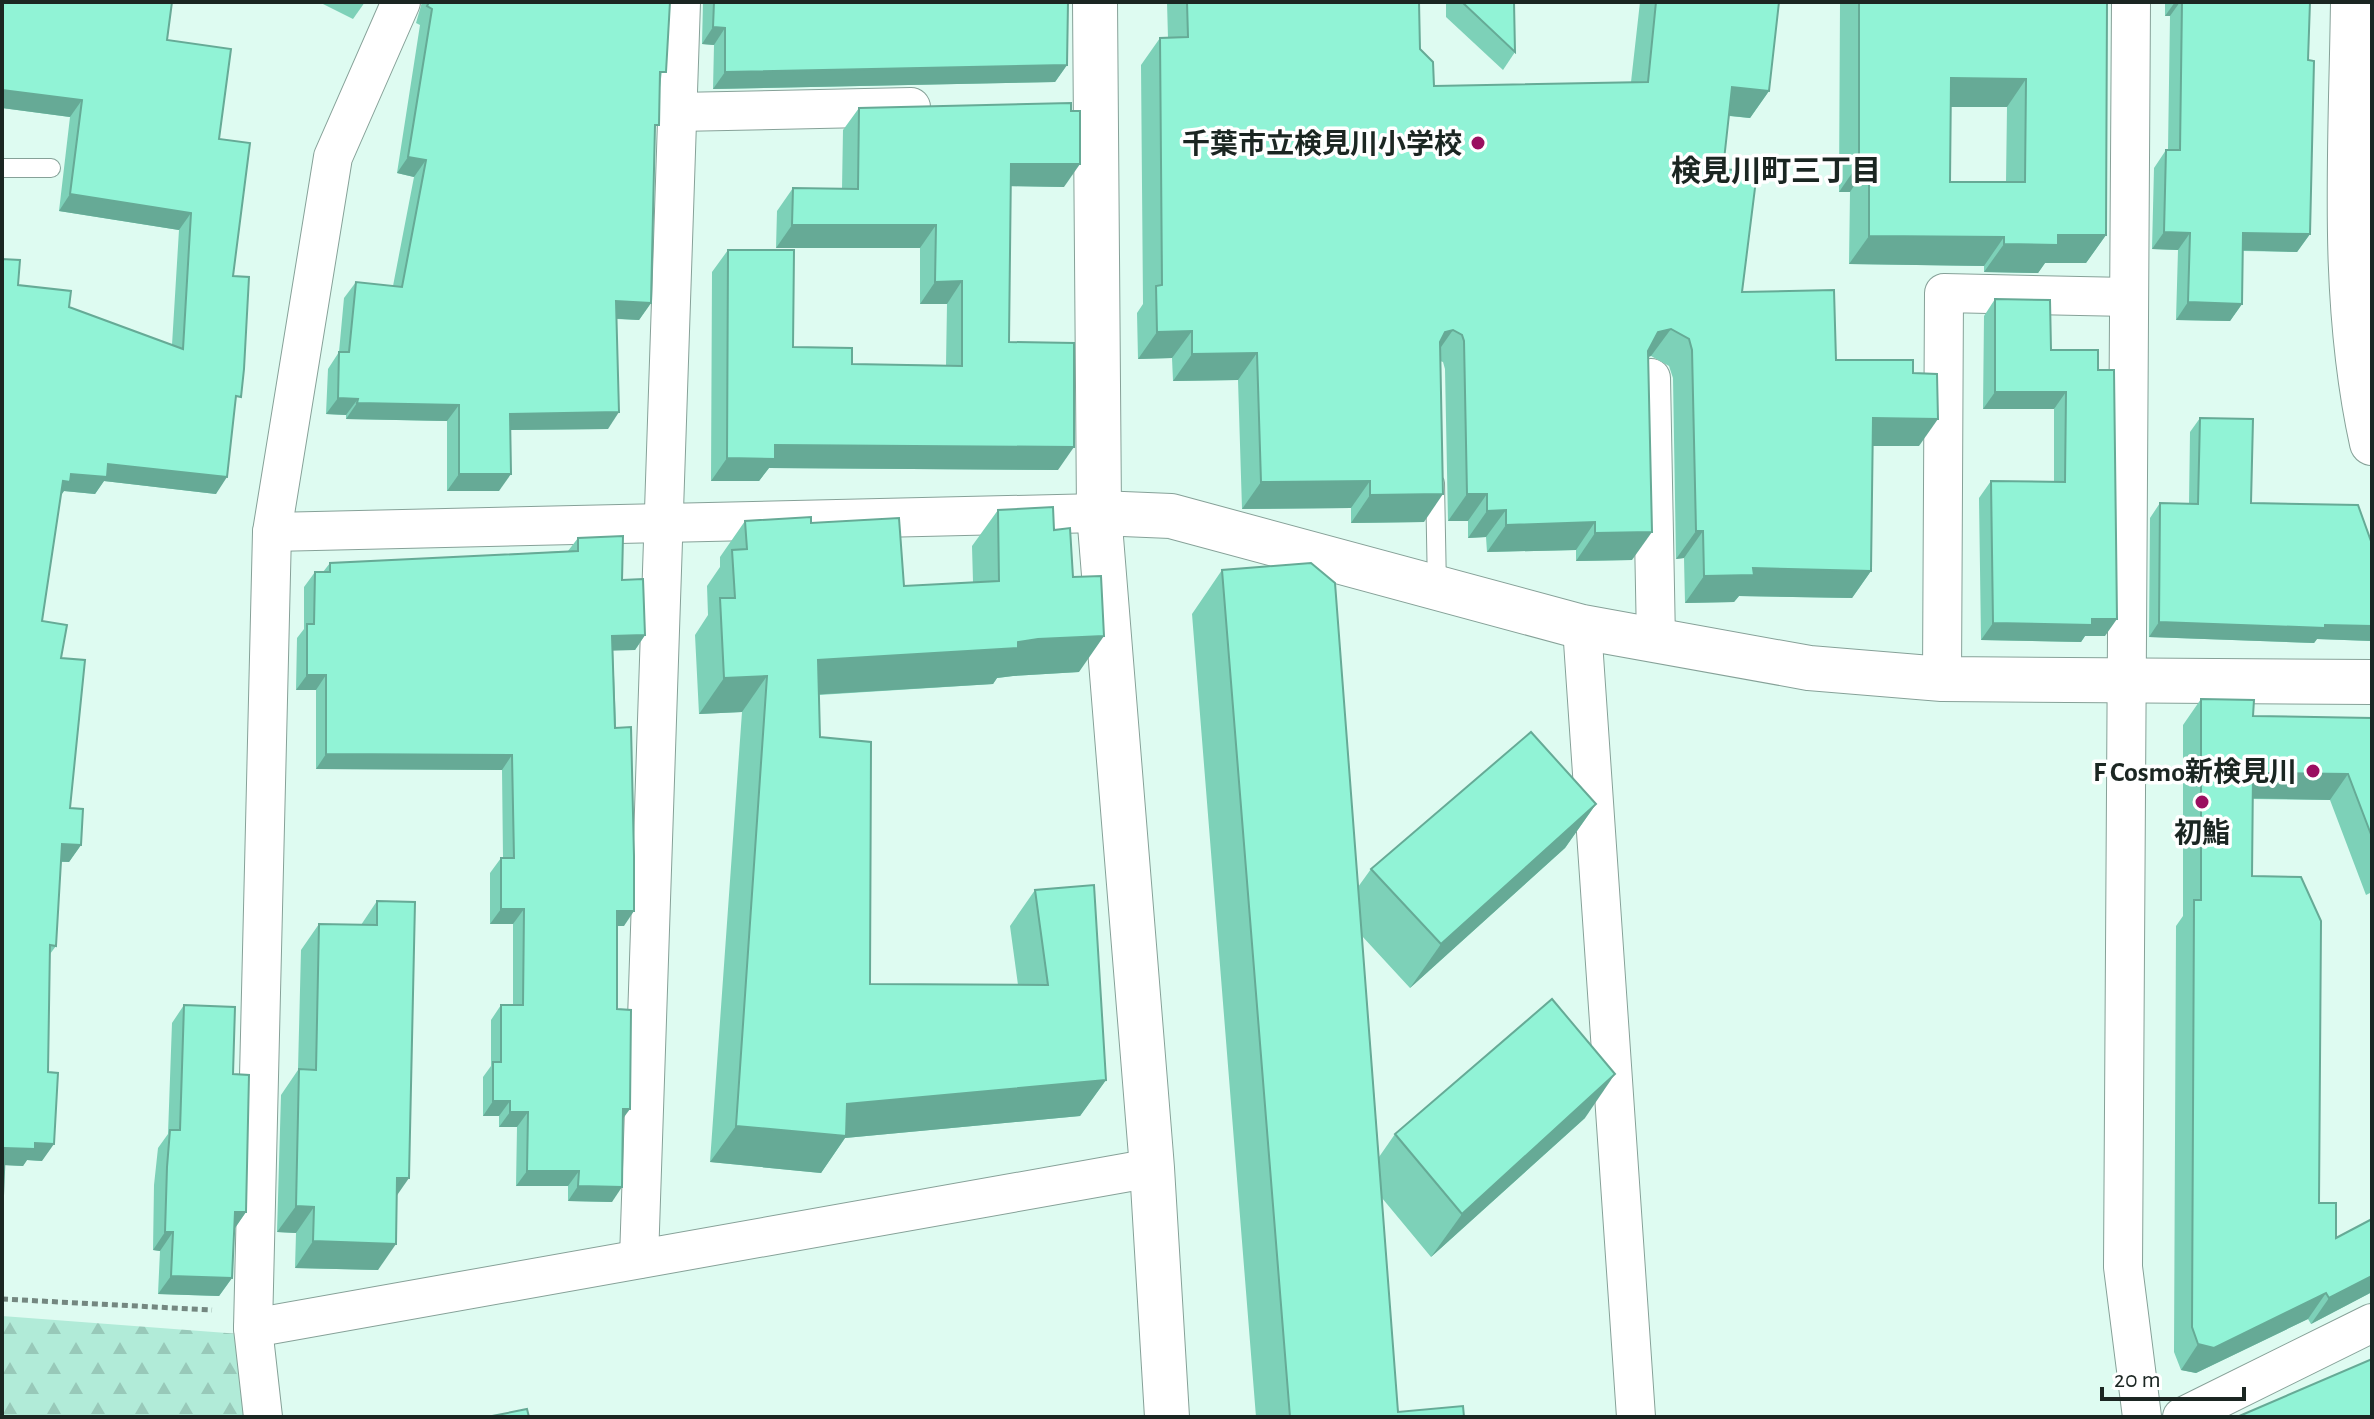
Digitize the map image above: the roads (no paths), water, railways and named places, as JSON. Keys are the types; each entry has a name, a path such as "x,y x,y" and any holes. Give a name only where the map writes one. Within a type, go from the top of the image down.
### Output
{"street":[{"path":"263,1417 253,1320 272,532 333,157 401,2"},
{"path":"639,1259 681,2"},
{"path":"1095,2 1080,104 1099,513 1152,1168 1167,1417"},
{"path":"2131,2 2123,1267 2142,1417"},
{"path":"2353,2 2349,269 2360,389 2372,443"},
{"path":"677,112 941,107"},
{"path":"1942,679 1944,293 2128,297"},
{"path":"1651,378 1656,640"},
{"path":"272,532 1099,513 1171,516 1582,627 1809,668 1942,679 2372,682"},
{"path":"1582,627 1636,1417"},
{"path":"253,1320 639,1259 1152,1168"},
{"path":"2182,1417 2372,1323"}],"lane":[{"path":"2,168 51,168"},
{"path":"1435,463 1437,588"}],"place":[{"name":"千葉市立検見川小学校","path":"1478,143"},
{"name":"F Cosmo新検見川","path":"2313,771"},
{"name":"初鮨","path":"2202,802"}],"district":[{"name":"検見川町三丁目","path":"1776,171"}]}
